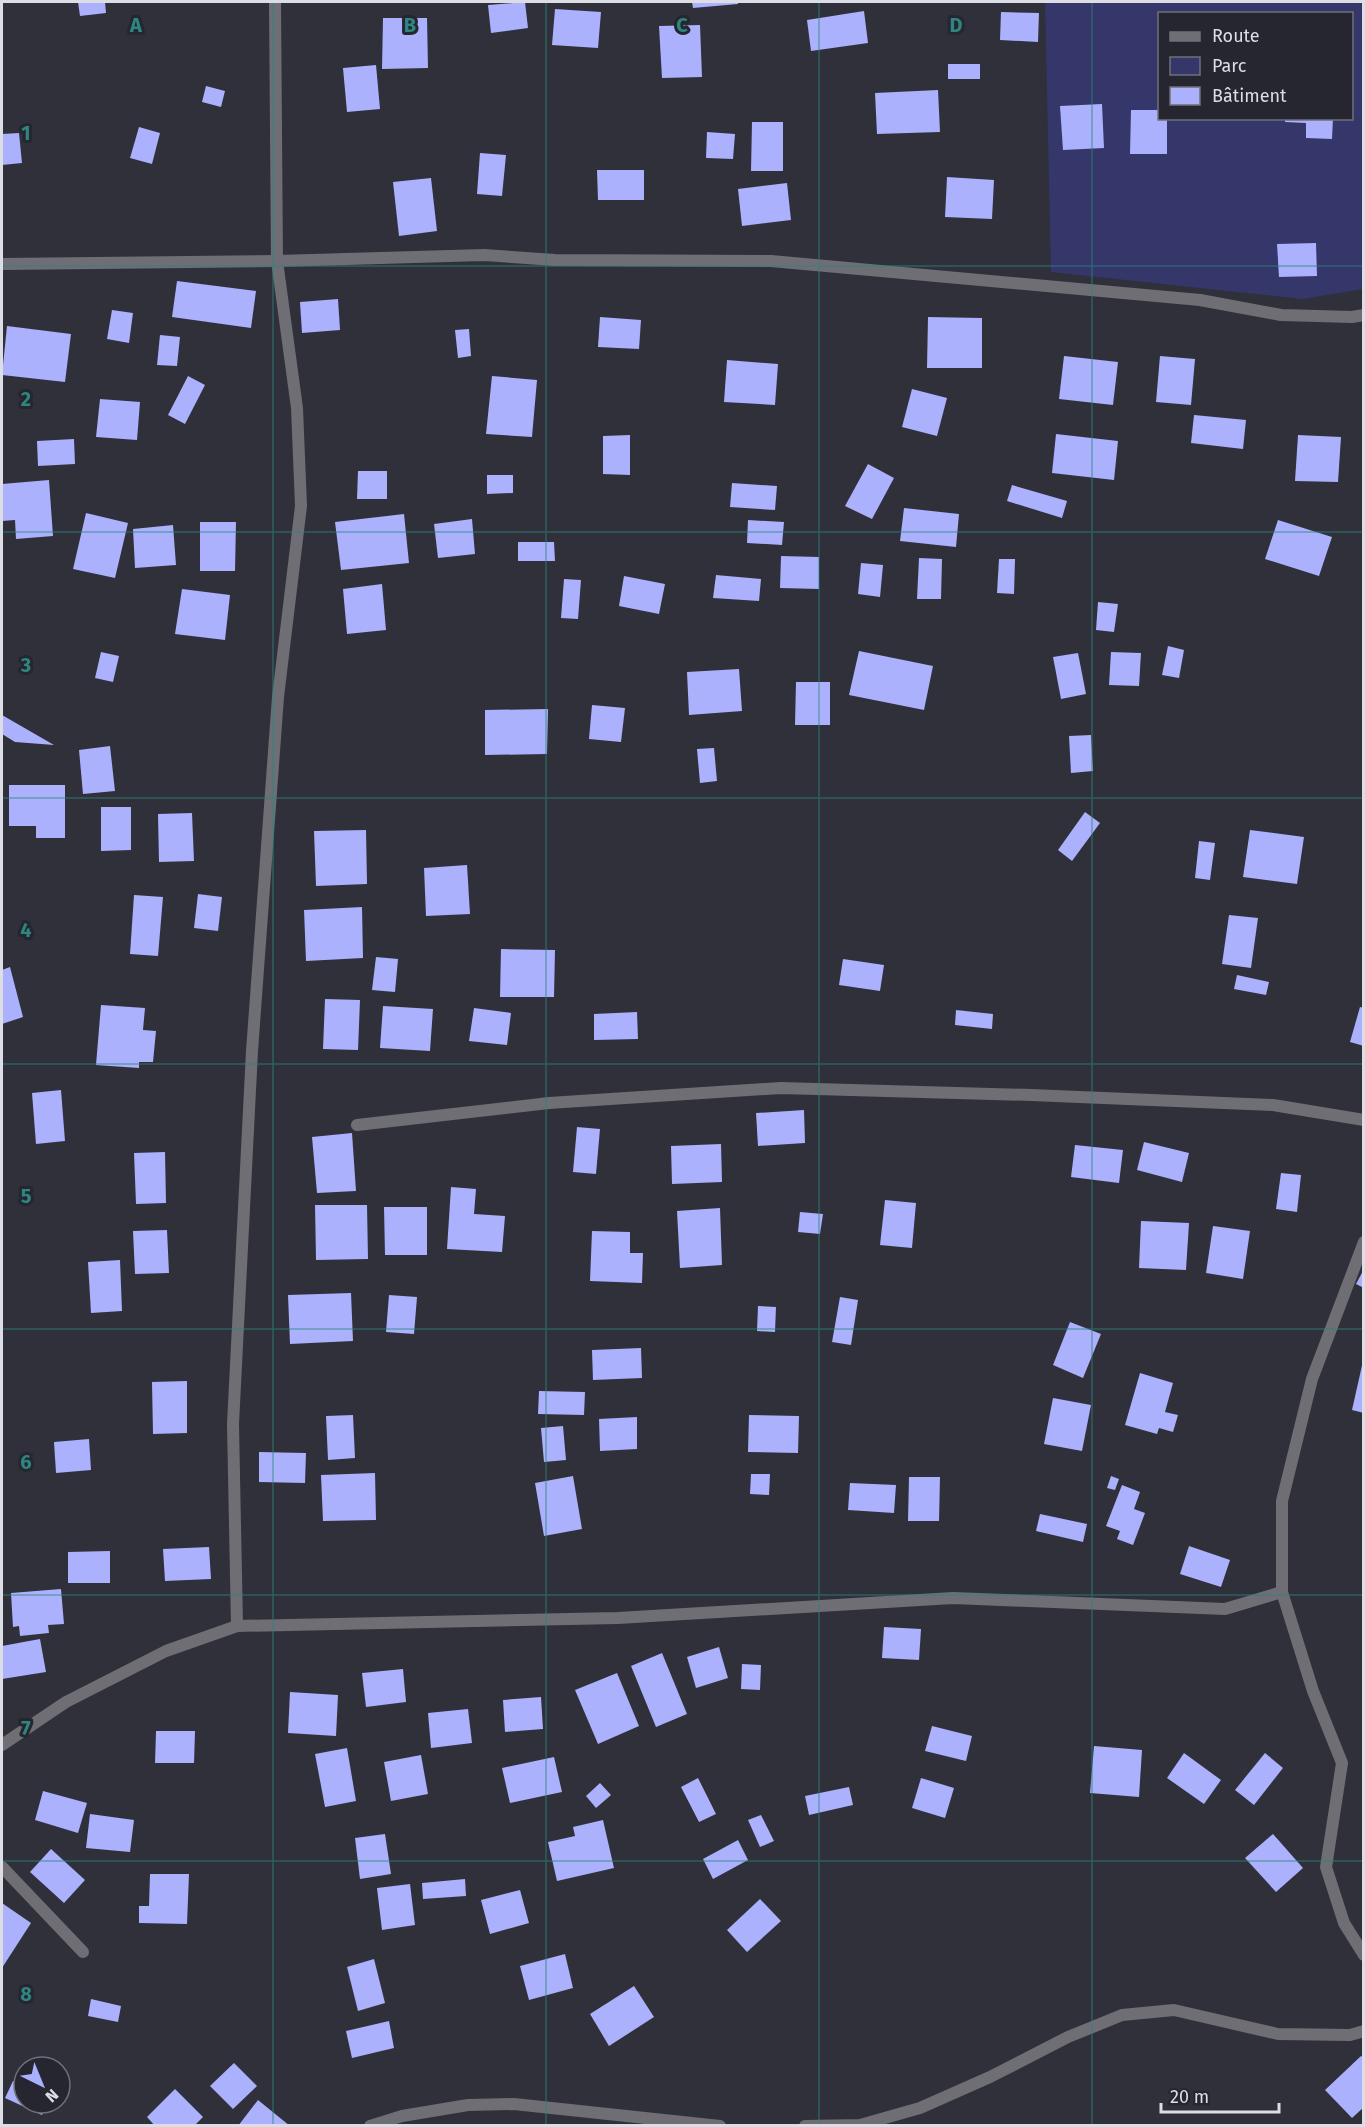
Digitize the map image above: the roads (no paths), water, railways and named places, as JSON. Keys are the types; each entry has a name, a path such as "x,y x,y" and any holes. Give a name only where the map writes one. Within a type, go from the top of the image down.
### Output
{"street":[{"path":"237,1626 233,1424 252,1051 278,697 301,506 297,408 278,261 275,2"},
{"path":"2,264 278,261 483,255 555,260 771,261 1200,300 1281,315 1352,317 1364,315"},
{"path":"357,1125 549,1103 781,1088 1273,1105 1364,1120"},
{"path":"1364,1242 1312,1379 1282,1501 1282,1592 1313,1691 1341,1763 1326,1867 1344,1923 1364,1955"},
{"path":"2,1745 66,1702 166,1651 237,1626 618,1618 953,1598 1225,1609 1282,1592"},
{"path":"2,1867 83,1952"},
{"path":"805,2126 860,2125 920,2108 990,2077 1068,2037 1122,2015 1174,2010 1278,2034 1350,2035 1364,2031"},
{"path":"370,2126 402,2116 468,2105 514,2104 720,2126"}]}
